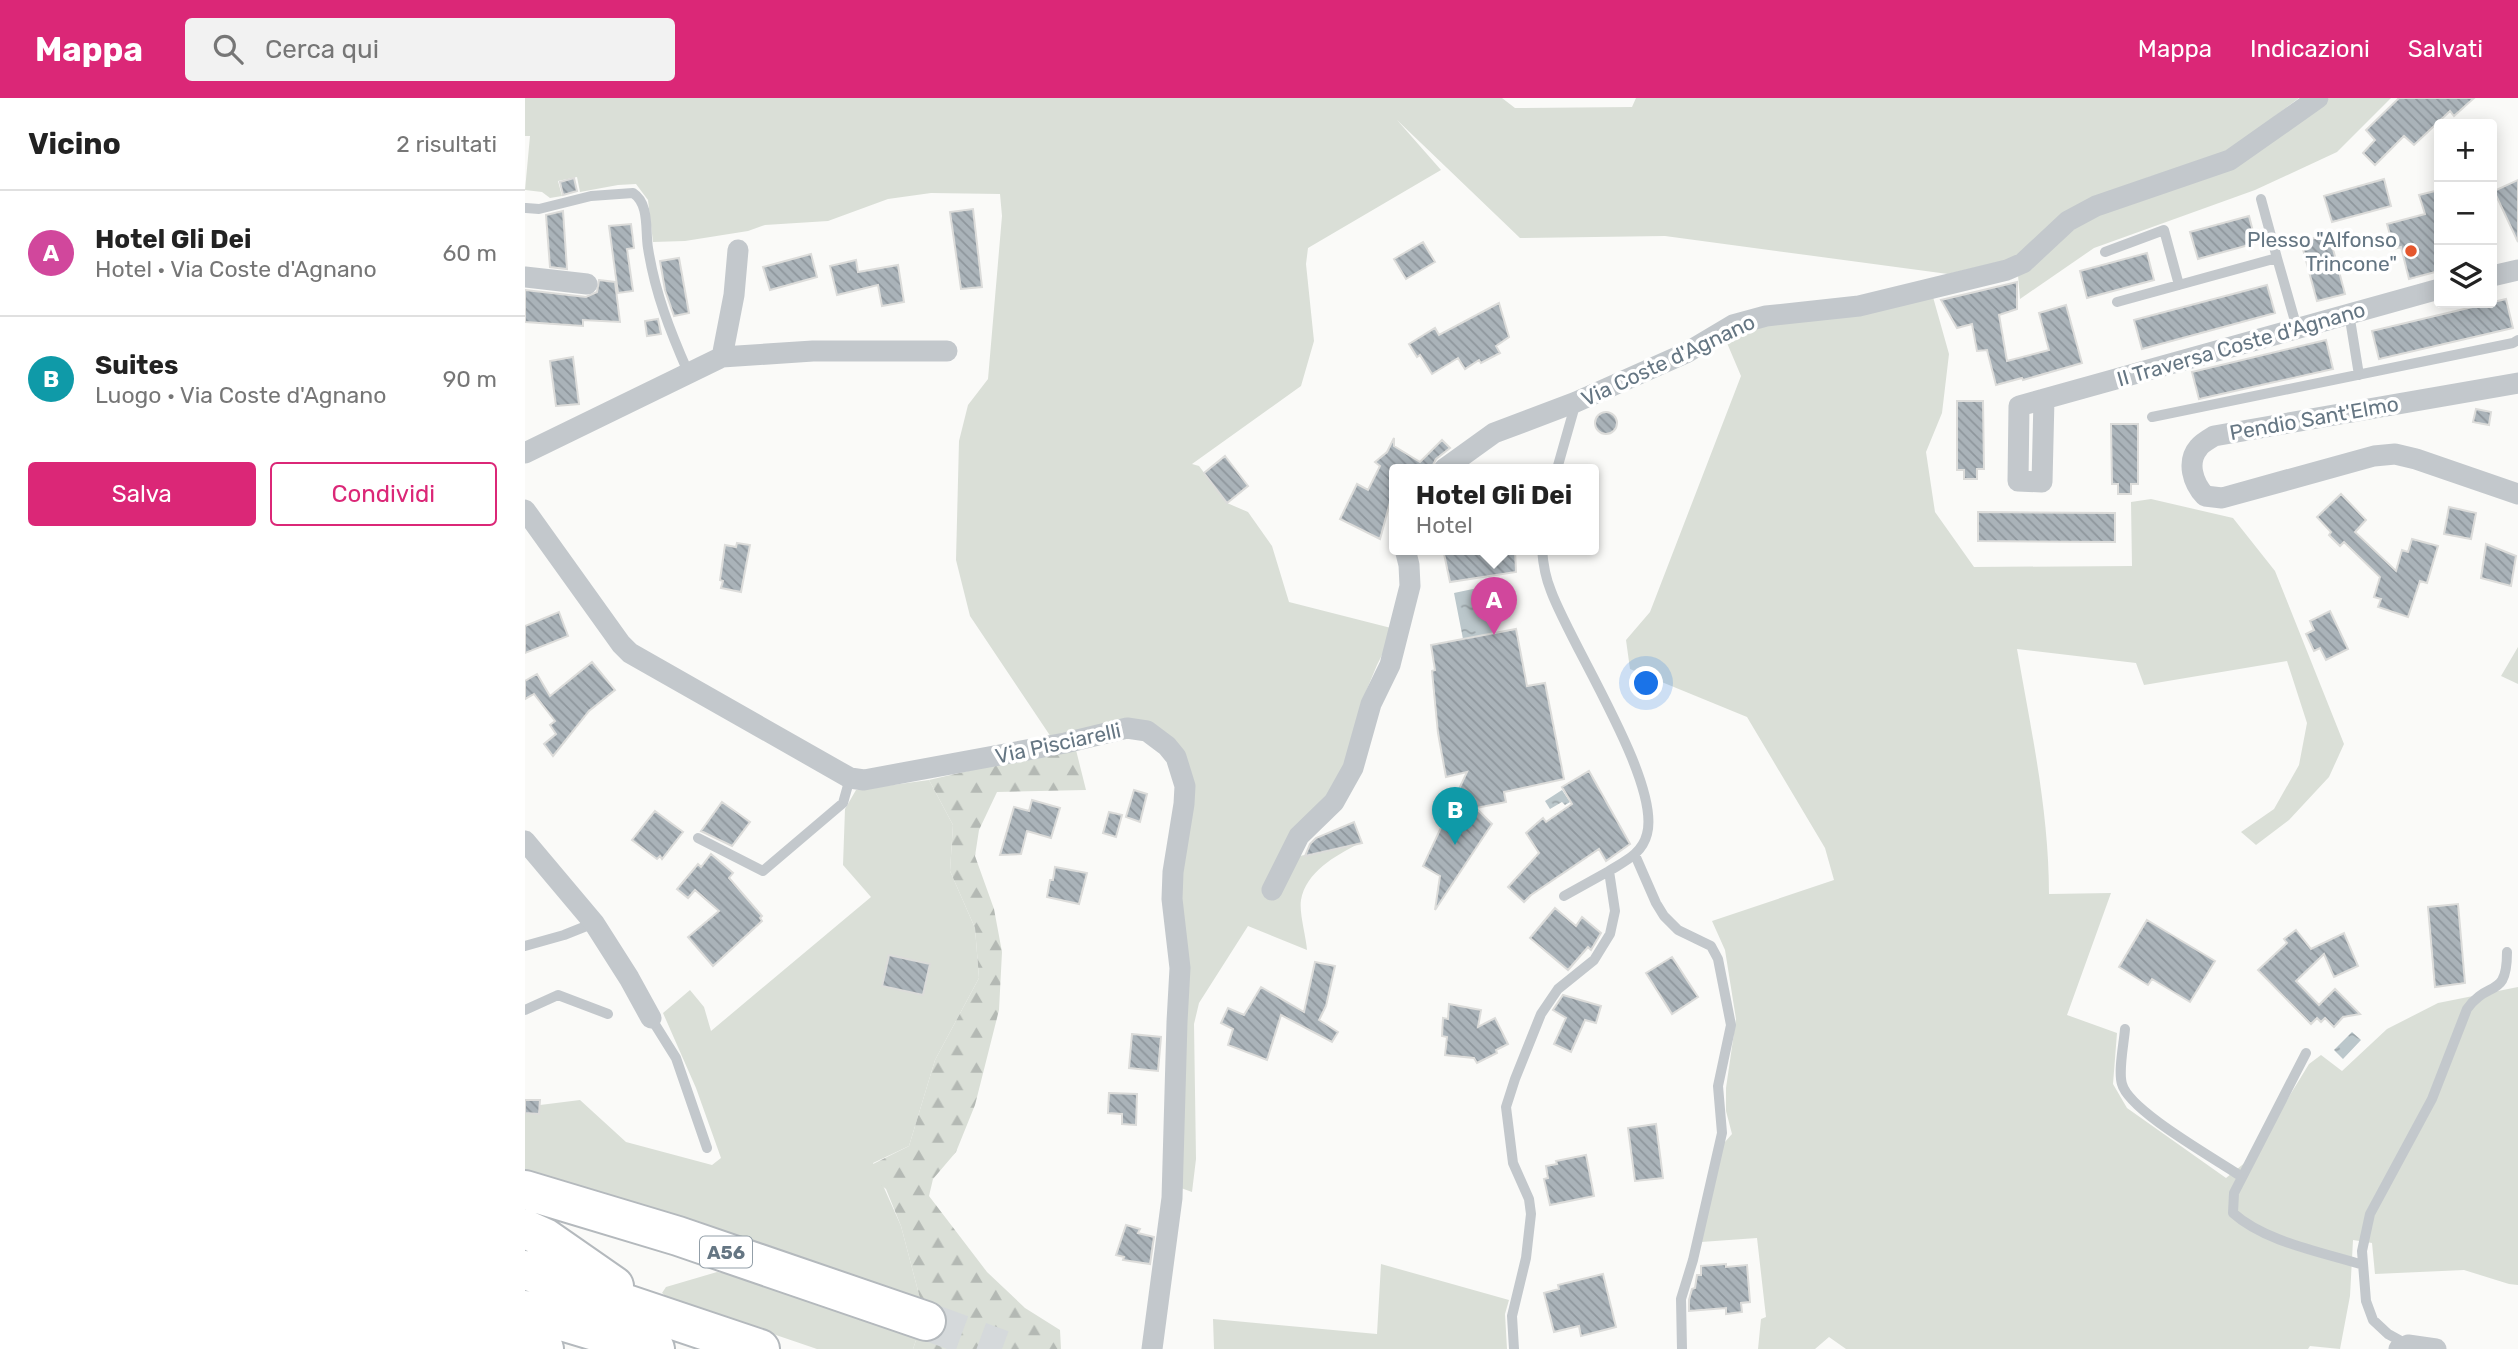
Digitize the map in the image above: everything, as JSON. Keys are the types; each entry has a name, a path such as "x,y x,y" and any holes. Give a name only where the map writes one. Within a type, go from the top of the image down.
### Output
{"highway":[{"name":"A56","path":"525,1190 678,1236 926,1321"},
{"path":"525,1230 545,1238 648,1310"},
{"path":"525,1241 591,1270"},
{"path":"525,1255 648,1310"},
{"path":"525,1269 760,1349"},
{"path":"525,1283 725,1349"},
{"path":"525,1294 694,1349"},
{"path":"525,1310 655,1349"},
{"path":"525,1321 620,1349"},
{"path":"525,1335 583,1349"},
{"path":"525,1345 544,1349"}],"street":[{"name":"Via Coste d'Agnano","path":"1451,464 1494,433 1576,402 1686,352 1733,325 1766,316 1859,306 2007,270 2023,263 2068,221 2096,206 2230,160 2318,98"},
{"path":"722,357 734,295 738,250"},
{"path":"2497,275 2518,270"},
{"path":"525,277 587,284"},
{"name":"II Traversa Coste d'Agnano","path":"2043,399 2434,290"},
{"path":"526,449 722,357 814,351 947,351"},
{"name":"Pendio Sant'Elmo","path":"2518,383 2214,436 2199,447 2192,460 2196,486 2205,496 2222,498 2374,456 2395,454 2518,495"},
{"path":"525,510 630,653 850,778"},
{"path":"1272,890 1299,836 1333,803 1353,768 1370,704 1390,665 1410,586 1406,555"},
{"name":"Via Pisciarelli","path":"850,778 877,778 1065,743 1127,727 1147,731 1167,746 1176,757 1185,786 1172,899 1180,968 1173,1198 1152,1349"},
{"path":"525,841 594,923 651,1018"},
{"path":"2403,1347 2436,1349"}],"lane":[{"path":"526,208 539,209 591,196 633,193 639,196 643,204 654,288 688,372"},
{"path":"2261,199 2297,328"},
{"path":"2105,252 2164,230 2179,285"},
{"path":"2117,302 2277,257"},
{"path":"2349,313 2359,375"},
{"path":"2153,417 2513,344 2518,340"},
{"path":"1558,464 1576,402"},
{"path":"1543,555 1550,591 1632,760 1649,812 1647,833 1635,855 1564,896"},
{"path":"698,838 763,871 843,803 850,778"},
{"path":"1635,855 1664,916 1678,930 1711,946 1718,959 1731,1025 1718,1086 1722,1133 1693,1260 1681,1299 1682,1349"},
{"path":"1514,1349 1512,1315 1526,1258 1531,1214 1529,1199 1513,1163 1506,1107 1541,1014 1558,989 1594,960 1610,934 1615,911 1609,871"},
{"path":"525,946 564,936 594,923"},
{"path":"2403,1347 2373,1320 2366,1301 2362,1251 2370,1214 2432,1099 2467,1009 2474,999 2500,984 2507,974 2507,952"},
{"path":"525,1010 558,995 608,1014"},
{"path":"651,1018 676,1058 707,1148"},
{"path":"2125,1029 2121,1082 2127,1095 2146,1113 2242,1177"},
{"path":"2306,1053 2234,1193 2233,1213 2248,1227 2363,1265"}],"green space":[{"path":"525,98 1502,98 1515,108 1632,107 1636,98 2299,98 2222,156 2149,177 2065,214 2019,257 1948,274 1665,236 1520,238 1397,120 1441,170 1308,248 1306,264 1314,341 1301,386 1192,464 1199,466 1227,503 1248,512 1272,546 1289,602 1395,629 1362,701 1350,760 1285,859 1358,844 1323,866 1304,890 1301,905 1307,950 1248,926 1199,1003 1194,1024 1196,1159 1192,1192 1181,1188 1178,893 1190,792 1155,727 1051,737 970,616 956,560 959,441 968,405 988,379 1002,216 1000,194 931,193 888,199 828,221 765,225 748,231 685,241 653,242 648,200 636,184 580,192 577,177 558,181 562,196 550,198 542,192 525,190 530,136 525,136"},
{"path":"2329,98 2391,98 2337,152 2255,190 2094,248 2020,299 2018,275 2075,225 2282,134"},
{"path":"1933,297 1949,354 1942,413 1926,452 1935,512 1974,567 2132,566 2131,502 2151,499 2233,518 2275,571 2344,744 2329,777 2289,820 2256,845 2241,832 2274,809 2299,765 2307,723 2287,661 2144,685 2136,663 2017,649 2043,801 2049,894 2111,893 2067,1015 2117,1033 2113,1084 2127,1108 2226,1178 2252,1157 2309,1064 2321,1055 2342,1071 2387,1029 2438,1003 2518,987 2518,1285 2464,1270 2375,1274 2372,1243 2353,1240 2350,1296 2340,1349 2310,1346 2308,1349 1846,1349 1829,1337 1815,1349 1758,1349 1761,1319 1766,1317 1757,1238 1701,1242 1724,1143 1732,1134 1726,1111 1726,1088 1736,1019 1725,950 1712,921 1834,880 1825,848 1747,717 1630,669 1626,640 1650,612 1741,376 1727,343 1760,326"},
{"path":"2518,647 2518,684 2501,676"},
{"path":"1075,746 1086,790 997,792 979,830 975,856 994,909 1002,952 999,1010 975,1105 956,1152 933,1179 929,1196 987,1272 1025,1308 1060,1330 1061,1349 913,1349 919,1331 922,1306 901,1226 886,1189 871,1177 873,1164 909,1146 935,1060 979,978 975,928 950,871 953,825 929,780"},
{"path":"929,780 953,825 950,871 975,928 979,978 935,1060 909,1146 873,1163 901,1226 922,1306 903,1295 596,1190 525,1170 525,1113 539,1114 540,1105 580,1100 626,1142 712,1165 721,1158 696,1088 663,1013 690,990 704,1007 711,1031 871,897 843,865 845,809 856,790"},
{"path":"1381,1264 1509,1300 1505,1314 1507,1349 1214,1349 1213,1319 1377,1334"},
{"path":"717,1272 739,1275 892,1330 919,1331 913,1349 817,1349 668,1298 662,1293 666,1287"}],"water":[{"path":"1487,586 1496,633 1463,639 1454,593"},
{"path":"1562,790 1570,802 1565,805 1562,802 1550,809 1545,801"},
{"path":"2352,1032 2361,1040 2343,1059 2334,1050"}],"building":[{"path":"2399,98 2474,98 2454,116 2450,111 2442,119 2434,119 2434,126 2414,145 2404,136 2375,165 2363,153 2375,140 2366,130"},
{"path":"574,178 577,191 563,195 560,182"},
{"path":"2384,179 2391,206 2332,222 2324,196"},
{"path":"2518,180 2518,242 2497,197 2497,190"},
{"path":"2434,191 2434,272 2409,279 2401,247 2394,249 2387,224 2425,214 2419,195"},
{"path":"973,209 982,287 961,289 950,212"},
{"path":"563,211 567,269 550,267 546,215"},
{"path":"2249,216 2256,243 2198,259 2190,232"},
{"path":"631,224 634,248 627,249 633,291 618,293 609,226"},
{"path":"2329,234 2345,294 2317,301 2301,242"},
{"path":"1423,242 1435,262 1406,279 1394,259"},
{"path":"2147,253 2154,280 2087,298 2080,271"},
{"path":"811,254 817,277 770,290 763,267"},
{"path":"679,258 689,313 674,316 665,290 660,261"},
{"path":"856,260 858,272 898,265 904,302 882,306 878,285 837,295 830,266"},
{"path":"599,280 615,282 620,322 583,320 583,326 525,322 525,290 586,297 597,292"},
{"path":"2017,282 2017,309 1999,315 2007,361 2049,350 2039,313 2066,305 2082,363 1996,385 1987,350 1977,351 1972,324 1957,328 1941,300"},
{"path":"2267,285 2275,313 2142,349 2134,320"},
{"path":"2506,299 2513,328 2379,359 2372,331 2468,308 2497,308 2497,301"},
{"path":"1499,303 1509,337 1496,346 1500,353 1481,363 1479,360 1465,369 1458,358 1432,374 1409,344 1435,328 1439,335"},
{"path":"658,319 661,334 647,336 645,321"},
{"path":"2326,340 2333,369 2199,399 2192,372"},
{"path":"573,357 579,404 556,406 550,361"},
{"path":"1957,401 1983,401 1984,469 1977,469 1977,479 1964,479 1964,470 1957,470"},
{"path":"2476,409 2491,412 2489,425 2473,422"},
{"path":"1606,412 1616,419 1617,423 1610,433 1606,434 1596,427 1595,423 1602,413"},
{"path":"2111,424 2138,424 2138,484 2131,484 2131,494 2118,494 2118,484 2112,484"},
{"path":"1394,438 1394,446 1420,462 1442,440 1450,448 1434,464 1389,464 1389,506 1380,539 1340,519 1357,484 1368,490 1380,466 1375,462 1387,452"},
{"path":"1225,456 1248,486 1227,503 1204,473"},
{"path":"2341,494 2366,520 2355,532 2396,571 2402,550 2408,552 2412,539 2438,546 2427,583 2420,581 2408,617 2378,607 2381,599 2374,597 2380,577 2344,542 2340,546 2317,517"},
{"path":"2449,507 2476,513 2471,539 2444,534"},
{"path":"1978,512 2115,513 2115,542 1978,541"},
{"path":"737,543 750,545 741,592 721,588 723,581 720,580 725,545 736,547"},
{"path":"2486,544 2516,556 2511,586 2481,578"},
{"path":"1444,555 1515,555 1516,572 1450,582"},
{"path":"2330,611 2348,649 2326,660 2320,648 2314,651 2306,634 2314,630 2310,621"},
{"path":"559,612 568,636 525,653 525,626"},
{"path":"1516,629 1527,686 1545,683 1564,779 1504,792 1506,802 1476,808 1492,824 1435,910 1440,876 1423,866 1467,772 1446,777 1438,733 1431,645"},
{"path":"592,662 615,690 589,711 553,756 544,744 556,734 550,725 555,721 534,694 525,699 525,681 537,674 550,696"},
{"path":"1589,771 1630,844 1606,861 1599,849 1524,902 1508,887 1539,853 1526,833 1543,818 1546,822 1572,804 1562,787"},
{"path":"1134,790 1147,794 1140,822 1126,817"},
{"path":"1032,800 1060,808 1051,838 1027,831 1021,854 1000,855 1014,807 1029,811"},
{"path":"722,802 750,822 732,846 701,831"},
{"path":"655,811 683,832 662,859 660,856 657,859 632,840"},
{"path":"1109,812 1122,815 1116,837 1103,833"},
{"path":"1354,822 1362,843 1305,856 1316,838"},
{"path":"711,854 733,873 729,878 762,916 762,921 713,966 688,937 719,911 695,890 688,898 677,889 698,864 701,867"},
{"path":"1055,867 1087,873 1079,904 1047,897"},
{"path":"2458,904 2465,983 2435,987 2428,907"},
{"path":"1555,908 1576,926 1582,917 1601,933 1591,950 1588,947 1568,970 1530,938"},
{"path":"2147,920 2215,961 2190,1002 2152,979 2148,985 2119,967"},
{"path":"2296,930 2311,949 2344,933 2358,966 2334,977 2324,954 2296,981 2319,1005 2335,989 2360,1014 2343,1017 2334,1027 2325,1018 2321,1022 2317,1018 2311,1024 2258,970 2287,943 2284,939"},
{"path":"889,955 930,964 923,995 882,986"},
{"path":"1672,957 1698,997 1672,1014 1646,973"},
{"path":"1315,962 1335,966 1326,1006 1319,1020 1338,1032 1332,1042 1281,1015 1267,1060 1228,1045 1233,1029 1221,1023 1228,1008 1244,1015 1261,987 1304,1012"},
{"path":"1563,995 1601,1006 1596,1023 1585,1020 1571,1052 1554,1044 1566,1018 1553,1010"},
{"path":"1449,1004 1481,1010 1478,1027 1495,1018 1508,1044 1477,1063 1474,1058 1445,1055 1447,1037 1442,1036 1443,1018 1448,1019"},
{"path":"1132,1034 1161,1037 1158,1071 1129,1068"},
{"path":"1109,1093 1137,1094 1136,1125 1122,1124 1122,1114 1108,1113"},
{"path":"525,1100 540,1100 539,1114 525,1113"},
{"path":"1656,1124 1663,1178 1635,1181 1628,1128"},
{"path":"1586,1155 1594,1196 1550,1205 1544,1179 1548,1178 1546,1166 1557,1164 1556,1161"},
{"path":"1126,1225 1140,1229 1138,1233 1154,1237 1150,1264 1123,1260 1124,1257 1116,1255"},
{"path":"1726,1264 1726,1267 1747,1265 1750,1302 1741,1303 1742,1312 1726,1314 1726,1308 1689,1311 1689,1300 1697,1275 1701,1275 1701,1266"},
{"path":"1603,1274 1616,1327 1581,1336 1579,1326 1554,1332 1544,1293 1559,1289 1558,1285"}],"tunnel":[{"path":"926,1321 1002,1349"}],"place":[{"name":"Plesso \"Alfonso Trincone\"","path":"2411,251"},
{"name":"Hotel Gli Dei","path":"1494,635"},
{"name":"Suites","path":"1455,845"}]}
